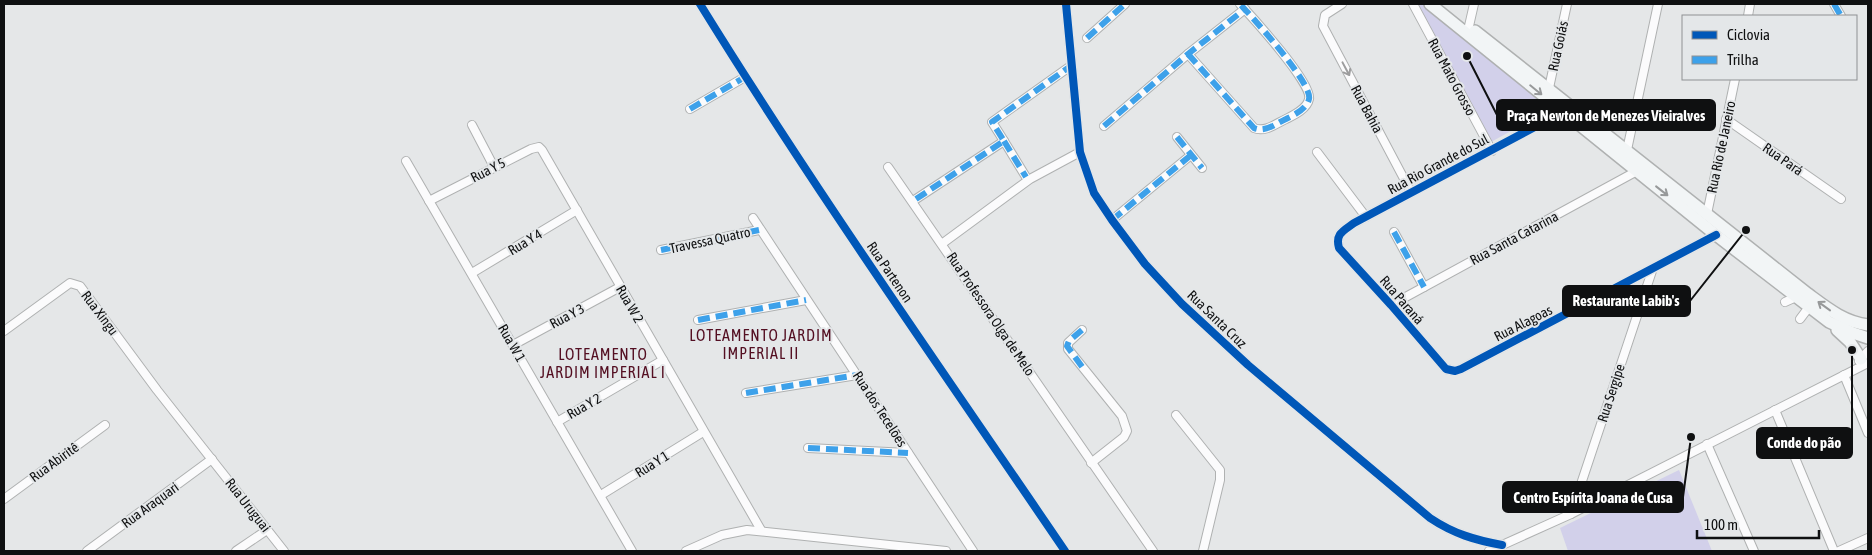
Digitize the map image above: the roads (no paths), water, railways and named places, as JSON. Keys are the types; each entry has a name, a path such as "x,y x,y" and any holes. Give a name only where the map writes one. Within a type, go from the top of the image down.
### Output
{"main road":[{"path":"1430,4 1716,235 1829,322 1866,358"},
{"path":"1442,4 1834,314 1855,323 1868,325"},
{"path":"1829,322 1853,334 1868,338"}],"street":[{"name":"Rua Partenon","path":"700,4 745,77 960,400 1065,551"},
{"name":"Rua Santa Cruz","path":"1066,4 1080,152 1094,193 1145,264 1182,304 1248,365 1430,518 1450,531 1469,538 1502,545"},
{"path":"1087,38 1125,4"},
{"name":"Rua Bahia","path":"1342,4 1324,15 1323,26 1412,192"},
{"name":"Rua Mato Grosso","path":"1413,4 1492,151"},
{"path":"1469,26 1474,4"},
{"name":"Rua Goiás","path":"1549,88 1567,4"},
{"path":"1627,150 1658,4"},
{"path":"1834,4 1840,15"},
{"path":"1104,126 1243,6 1300,75 1309,90 1310,98 1307,104 1295,114 1264,130 1254,128 1188,54"},
{"path":"1026,177 992,122 1072,65"},
{"path":"690,109 745,77"},
{"name":"Rua Rio de Janeiro","path":"1707,214 1735,80"},
{"name":"Rua Rio Grande do Sul","path":"1339,248 1337,238 1340,233 1366,216 1563,112"},
{"name":"Rua Pará","path":"1726,119 1840,199"},
{"path":"472,125 494,167"},
{"path":"1177,137 1202,168"},
{"path":"916,200 1004,141"},
{"name":"Rua Y 5","path":"429,201 535,147 539,148 546,156"},
{"path":"942,243 1030,180 1080,152"},
{"path":"1317,152 1366,216"},
{"path":"1112,220 1191,155"},
{"name":"Rua W 2","path":"546,156 761,530"},
{"name":"Rua W 1","path":"406,161 632,551"},
{"name":"Rua Professora Olga de Melo","path":"888,167 1153,551"},
{"name":"Rua Santa Catarina","path":"1391,305 1637,171"},
{"name":"Rua Y 4","path":"472,273 577,210"},
{"name":"Rua dos Tecelões","path":"753,218 759,230 857,374 973,551"},
{"name":"Travessa Quatro","path":"661,250 759,230"},
{"path":"1394,232 1424,287"},
{"name":"Rua Alagoas","path":"1446,369 1455,371 1461,369 1652,271 1716,235"},
{"name":"Rua Paraná","path":"1339,248 1446,369"},
{"name":"Rua Sergipe","path":"1571,514 1652,271"},
{"name":"Rua Xingu","path":"4,331 59,290 76,283 157,390"},
{"name":"Rua Y 3","path":"514,345 620,287"},
{"path":"1785,302 1796,297"},
{"path":"698,320 806,300"},
{"path":"1800,318 1809,306"},
{"path":"1082,330 1069,341 1068,346 1083,368 1122,416 1127,431 1124,437 1091,462"},
{"path":"1489,551 1571,514 1852,371 1866,358"},
{"name":"Rua Y 2","path":"557,422 662,360"},
{"path":"746,393 857,374"},
{"path":"1844,375 1868,433"},
{"name":"Rua Uruguai","path":"157,390 284,551"},
{"path":"1775,410 1834,551"},
{"path":"1176,415 1220,470 1220,480 1203,551"},
{"name":"Rua Abiritê","path":"4,499 105,426"},
{"name":"Rua Y 1","path":"601,496 704,432"},
{"path":"1707,444 1754,551"},
{"path":"808,448 908,453"},
{"name":"Rua Araquari","path":"87,551 212,459"},
{"path":"236,551 267,530"},
{"path":"686,551 735,531 761,530 946,551"},
{"path":"1839,551 1868,538"}],"place":[{"name":"Praça Newton de Menezes Vieiralves","path":"1467,56"},
{"name":"Restaurante Labib's","path":"1746,230"},
{"name":"Conde do pão","path":"1852,350"},
{"name":"Centro Espírita Joana de Cusa","path":"1691,437"}],"district":[{"name":"LOTEAMENTO JARDIM IMPERIAL II","path":"761,344"},
{"name":"LOTEAMENTO JARDIM IMPERIAL I","path":"603,363"}]}
